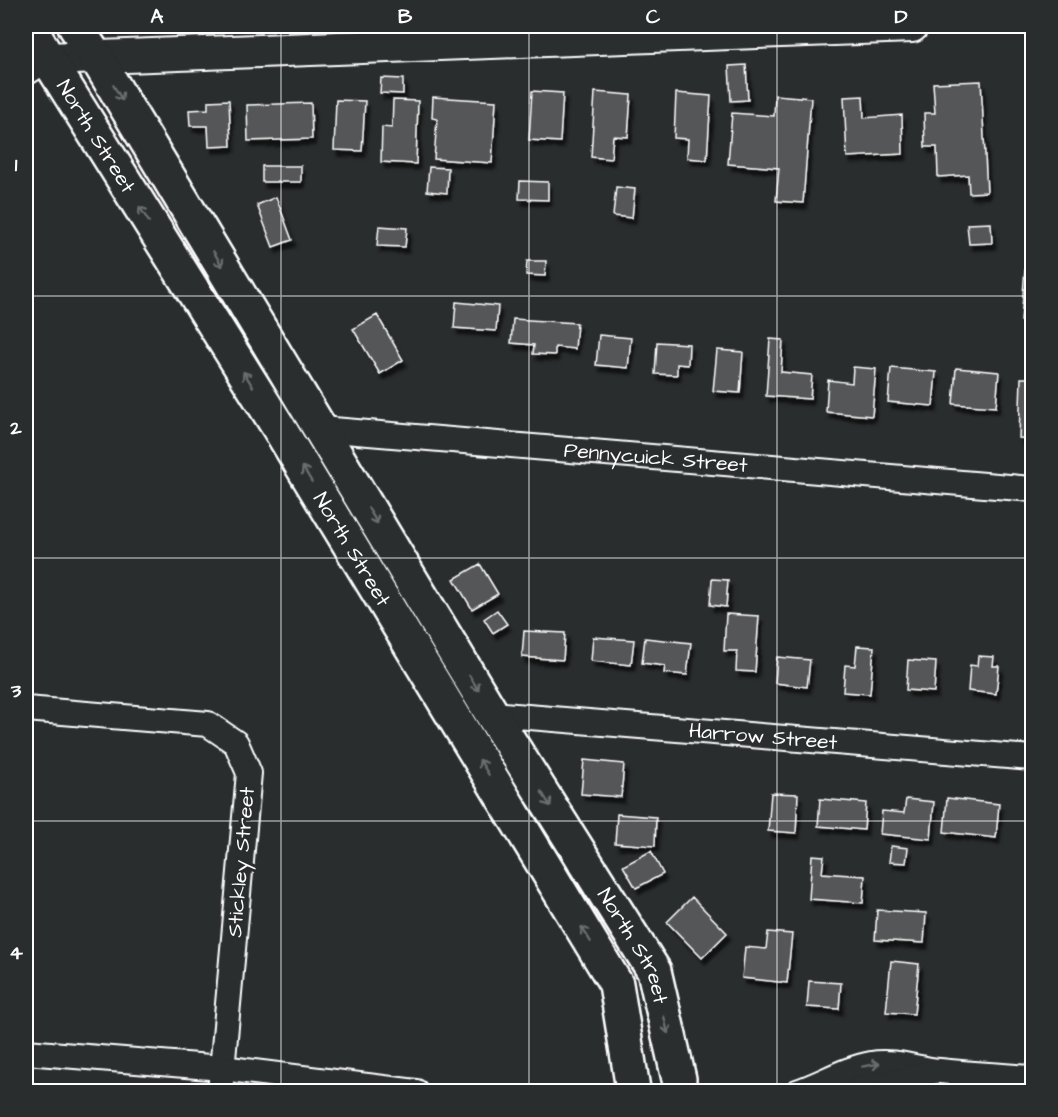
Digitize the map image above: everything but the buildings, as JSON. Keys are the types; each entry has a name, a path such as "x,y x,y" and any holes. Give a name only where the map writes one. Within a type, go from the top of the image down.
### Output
{"main road":[{"name":"North Street","path":"29,26 37,66 279,428 616,984 632,1090"},
{"name":"North Street","path":"75,26 96,57 492,714 654,971 685,1085"},
{"name":"North Street","path":"632,1090 642,1080 654,1076 667,1076 685,1085"}],"street":[{"path":"37,66 96,57 912,26"},
{"name":"Pennycuick Street","path":"279,428 321,429 1032,489"},
{"name":"Stickley Street","path":"26,708 208,724 236,743 249,773 221,1080"},
{"name":"Harrow Street","path":"492,714 1032,758"},
{"path":"26,1052 221,1080 416,1092"},
{"path":"797,1092 871,1064 908,1065 937,1071 1032,1078"},
{"path":"854,1092 868,1086 887,1088 937,1071"}]}
